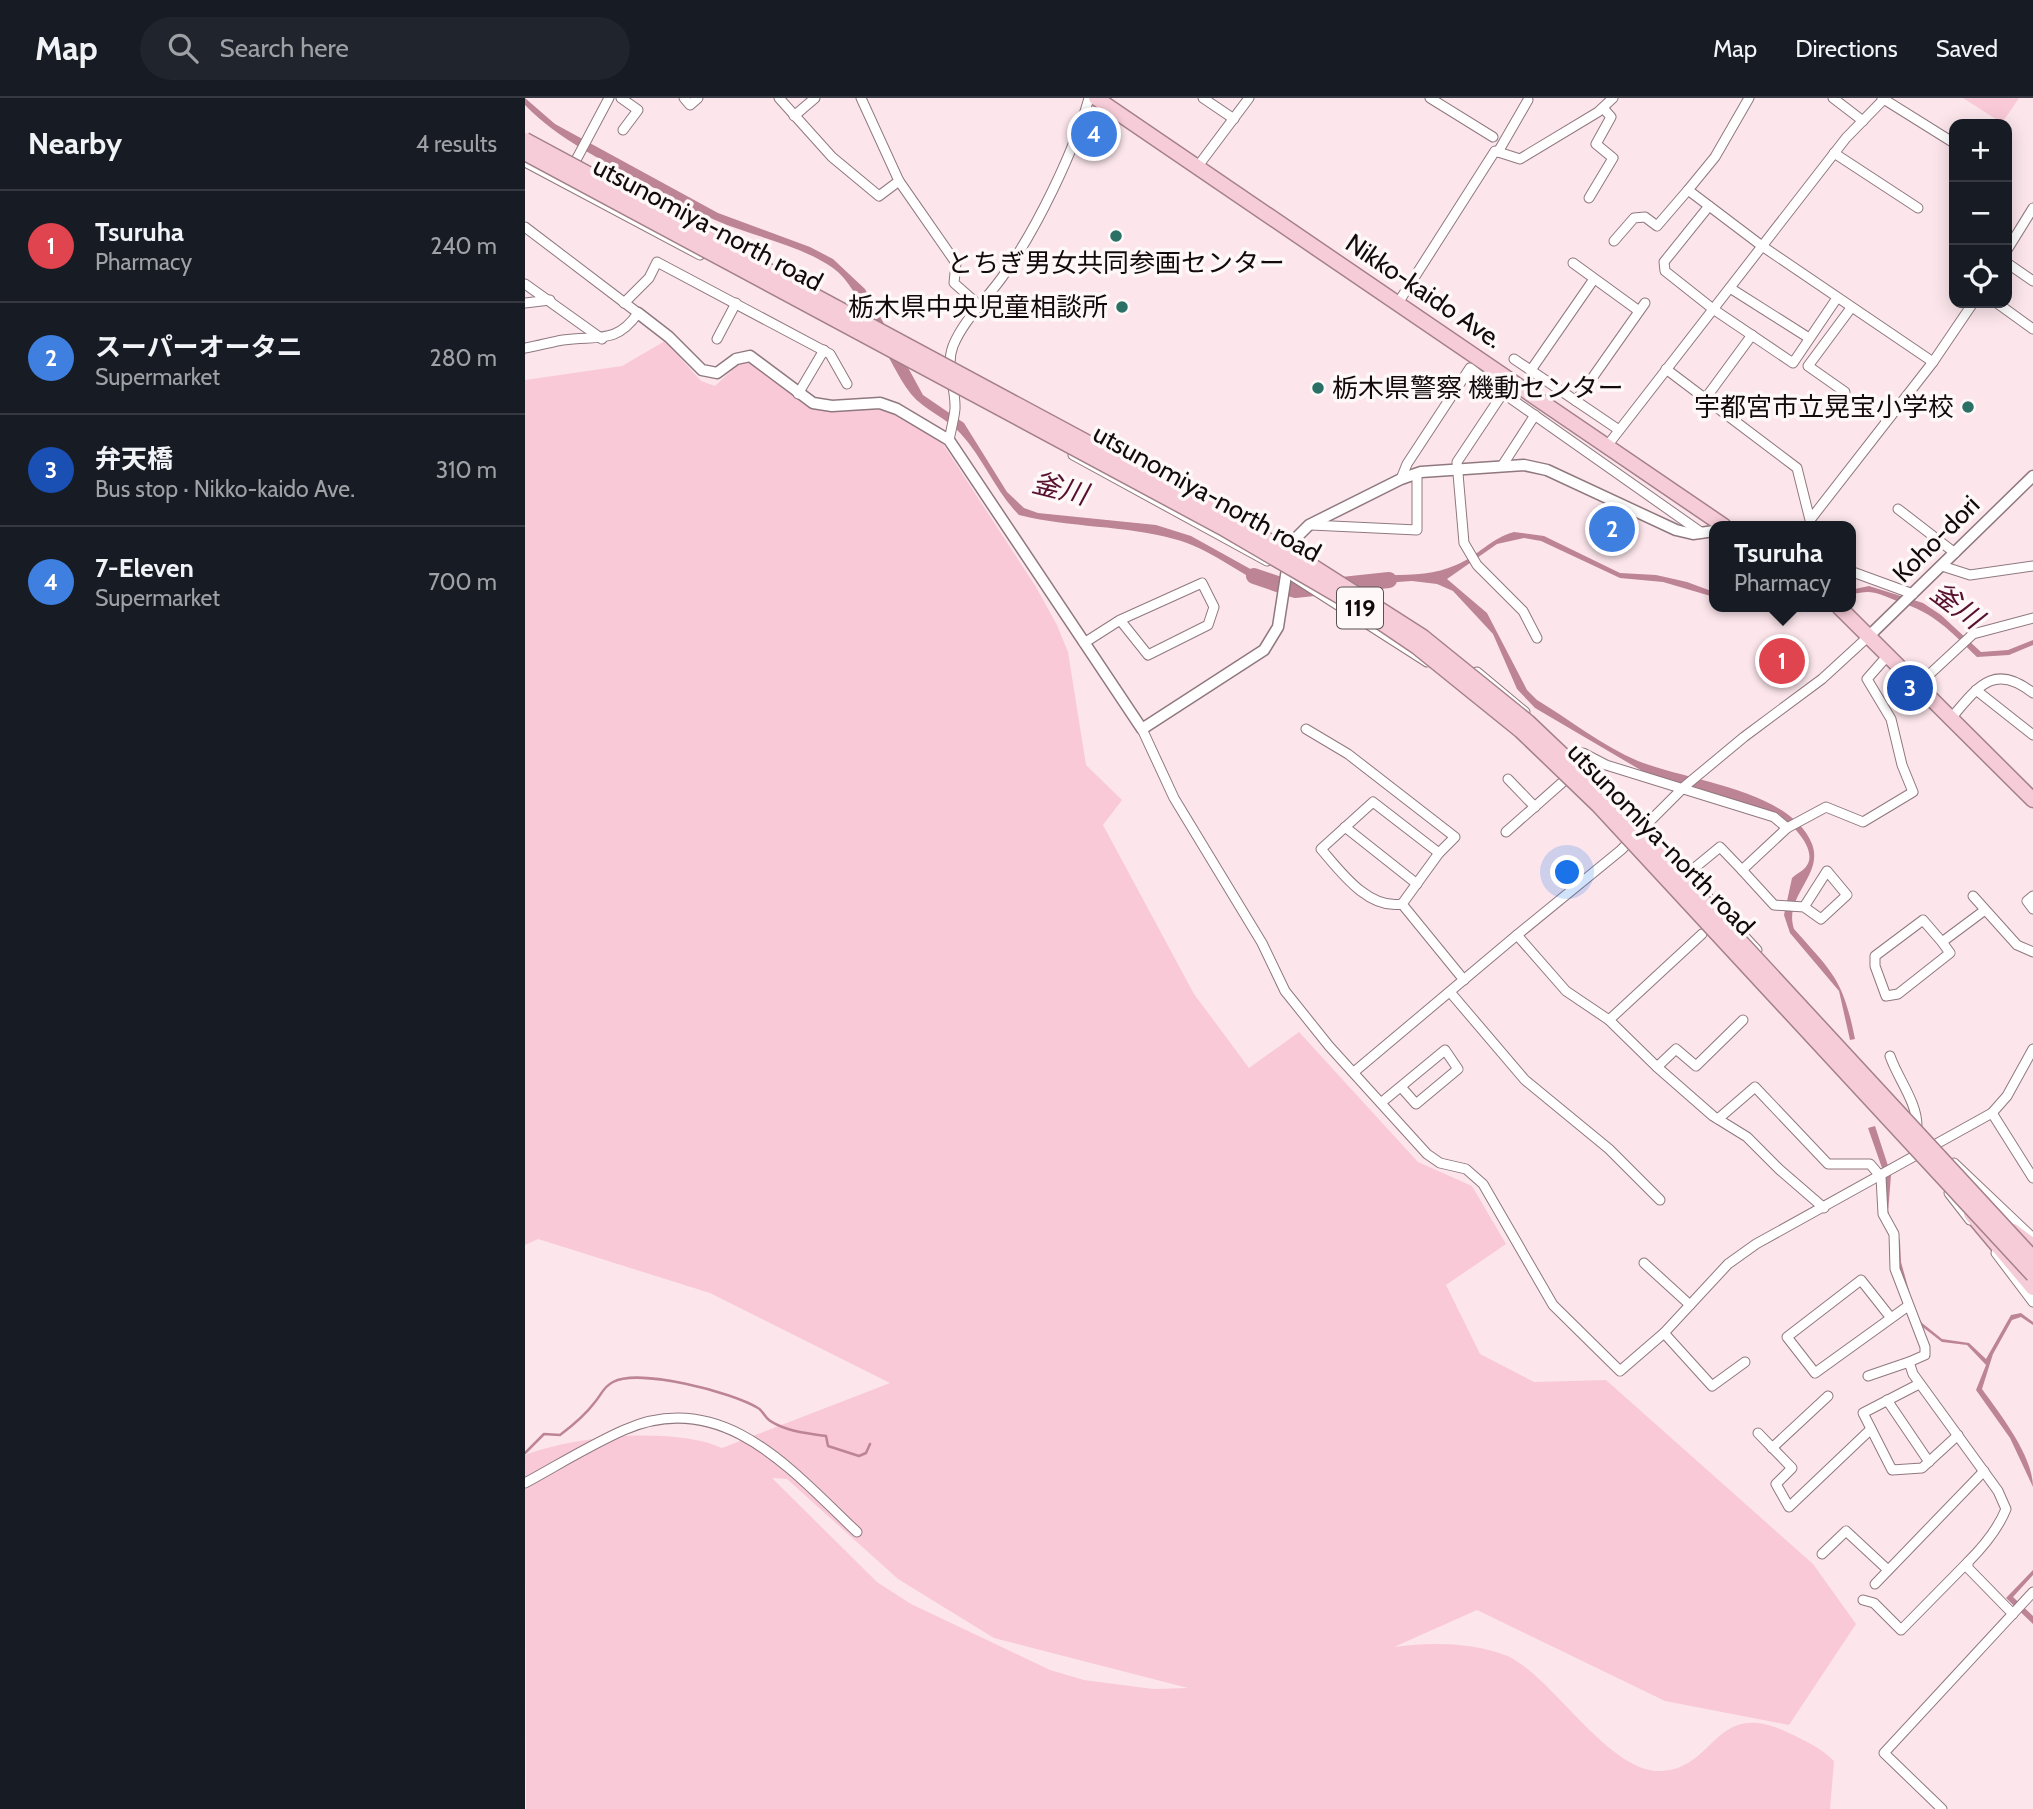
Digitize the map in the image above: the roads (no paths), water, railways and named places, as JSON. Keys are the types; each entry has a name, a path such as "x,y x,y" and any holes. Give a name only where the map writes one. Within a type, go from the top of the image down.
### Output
{"highway":[{"name":"Nikko-kaido Ave.","path":"1096,98 1716,521"},
{"name":"utsunomiya-north road","path":"525,140 1226,517 1309,564 1423,637 1528,722 1608,798 2033,1258"},
{"name":"utsunomiya-north road","path":"525,153 1221,527 1358,607 1417,647 1521,731 1598,805 2033,1275"},
{"path":"1845,612 2033,800"},
{"path":"1955,1189 1982,1231 2033,1288"},
{"path":"1998,1219 2033,1246"}],"street":[{"path":"575,162 609,98"},
{"path":"621,98 638,110 623,130"},
{"path":"684,98 690,105 698,98"},
{"path":"779,98 832,157 879,196 899,181"},
{"path":"795,116 815,98"},
{"path":"861,98 899,181 956,263 954,283 979,306"},
{"path":"950,436 955,408 950,363 957,336 1004,276 1037,217 1072,146 1089,98"},
{"path":"1203,98 1234,119"},
{"path":"1198,166 1249,98"},
{"path":"1430,98 1493,137"},
{"path":"1398,303 1495,151 1520,159 1603,108 1613,98"},
{"path":"1614,241 1634,218 1645,216 1657,226 1715,157 1749,98"},
{"path":"1833,98 1863,121"},
{"path":"1607,446 1834,153 1884,98 1949,140"},
{"path":"1498,152 1528,100"},
{"path":"1589,198 1613,158 1596,144 1612,117 1603,108"},
{"path":"525,135 1290,548 1447,649 1514,701 1645,827 1917,1126 2033,1238"},
{"path":"1834,153 1917,208"},
{"path":"525,162 953,389 1284,574 1445,674 1532,747 1628,843 1917,1155 2033,1302"},
{"path":"1688,190 1762,246 1933,362"},
{"path":"1709,206 1664,262 1665,271 1713,309 1793,363 1837,298"},
{"path":"2011,245 2029,221 2033,208"},
{"path":"525,227 669,337 702,370 717,373 742,356 750,356 798,394 823,405 869,403 897,409 950,436 1142,729 1174,798 1262,943 1285,991 1329,1046 1427,1154 1440,1163 1466,1169 1483,1184 1553,1305 1620,1371 1664,1333 1728,1264 1756,1244 1993,1113 2007,1096 2033,1049"},
{"path":"624,303 649,278 657,262 824,350 830,354 847,384"},
{"path":"1573,263 1594,279 1642,307 1576,401"},
{"path":"2012,266 2033,281"},
{"path":"1531,370 1594,279"},
{"path":"525,284 602,339"},
{"path":"1730,288 1809,338"},
{"path":"525,303 550,300"},
{"path":"717,339 736,303"},
{"path":"1845,392 1808,366 1851,308"},
{"path":"1813,521 1933,362 1970,308"},
{"path":"2004,308 2033,329"},
{"path":"525,348 565,340 602,339 627,330 638,313"},
{"path":"1705,399 1752,335"},
{"path":"798,394 824,350"},
{"path":"1514,359 1619,430"},
{"path":"1401,479 1407,464 1470,369 1708,532"},
{"path":"1666,369 1797,468 1810,521"},
{"path":"1503,393 1461,456 1456,470 1468,552 1477,565 1523,611 1537,638"},
{"path":"1502,466 1535,415"},
{"path":"1142,729 1264,650 1277,626 1290,548 1309,525 1401,479 1417,474 1524,465 1547,470 1676,530 1708,532"},
{"path":"1309,525 1417,530 1417,474"},
{"name":"Koho-dori","path":"1870,635 2033,476"},
{"path":"1898,509 1955,553"},
{"path":"1942,566 1971,575 2033,566"},
{"path":"1856,574 1909,599"},
{"path":"1084,643 1120,620 1202,583 1214,607 1208,625 1148,655 1120,620"},
{"path":"1919,684 1964,641 2033,618"},
{"path":"1354,1072 1628,843 1682,789 1744,737 1822,679 1870,635"},
{"path":"1742,870 1787,828 1826,807 1863,821 1913,792 1902,765 1891,719 1867,679 1889,654"},
{"path":"1952,717 1976,690 1992,680 2012,680 2031,688"},
{"path":"1976,690 2033,735"},
{"path":"1306,729 1348,754 1455,837 1439,853 1402,904 1392,906 1366,895 1321,849 1373,802 1439,853"},
{"path":"1576,759 1583,753 1605,765 1774,817 1787,828"},
{"path":"1508,779 1535,807"},
{"path":"1506,832 1565,780"},
{"path":"1345,827 1417,884"},
{"path":"1692,870 1720,846 1774,905 1804,907 1821,919 1847,895 1827,871 1804,907"},
{"path":"1972,896 2017,945 2033,952"},
{"path":"2033,896 2027,901 2033,909"},
{"path":"1402,904 1464,980"},
{"path":"1942,942 1985,910"},
{"path":"1923,920 1942,942 1950,953 1898,994 1887,996 1875,966 1875,956 1923,920"},
{"path":"1609,1020 1702,934"},
{"path":"1517,935 1566,991 1609,1020 1657,1067 1718,1119 1747,1137 1824,1208"},
{"path":"1450,992 1525,1080 1609,1149 1660,1200"},
{"path":"1657,1067 1676,1049 1696,1066 1743,1020"},
{"path":"1382,1102 1445,1050 1458,1069 1416,1104 1401,1087"},
{"path":"1890,1056 1897,1076 1917,1112 1917,1126"},
{"path":"1718,1119 1755,1087 1828,1164 1870,1164 1881,1177 1883,1214 1894,1234 1895,1269 1924,1347 1924,1355 1868,1376"},
{"path":"1993,1113 2031,1165 2033,1178"},
{"path":"1644,1263 1690,1304"},
{"path":"1891,1318 1861,1280 1787,1337 1815,1373 1908,1306"},
{"path":"1664,1333 1712,1386 1745,1362"},
{"path":"1863,1600 1874,1603 1901,1630 1993,1535 1997,1520 2006,1509 1984,1471 1919,1384 1909,1362"},
{"path":"1919,1384 1863,1413 1892,1470 1922,1468 1958,1436"},
{"path":"1772,1448 1828,1396"},
{"path":"1887,1401 1929,1462"},
{"path":"525,1483 627,1429 678,1417 726,1426 765,1447 857,1532"},
{"path":"1758,1433 1792,1468 1776,1484 1789,1507 1871,1429"},
{"path":"1875,1584 1984,1471"},
{"path":"1822,1554 1846,1531 1888,1570"},
{"path":"1968,1562 1968,1568 1982,1585 2013,1614"},
{"path":"1942,1809 1884,1753 2033,1592"}],"waterway":[{"name":"釜川","path":"1254,576 1295,590 1389,580"},
{"path":"525,1453 544,1434 560,1435 587,1411 605,1388 626,1378 663,1380 728,1395 758,1408 778,1425 797,1432 826,1436 828,1446 859,1456 866,1453 870,1444"}],"place":[{"name":"7-Eleven","path":"1094,134"},
{"name":"とちぎ男女共同参画センター","path":"1116,236"},
{"name":"栃木県中央児童相談所","path":"1122,307"},
{"name":"栃木県警察 機動センター","path":"1318,388"},
{"name":"宇都宮市立晃宝小学校","path":"1968,407"},
{"name":"スーパーオータニ","path":"1612,529"},
{"name":"Tsuruha","path":"1782,661"},
{"name":"弁天橋","path":"1910,688"}]}
